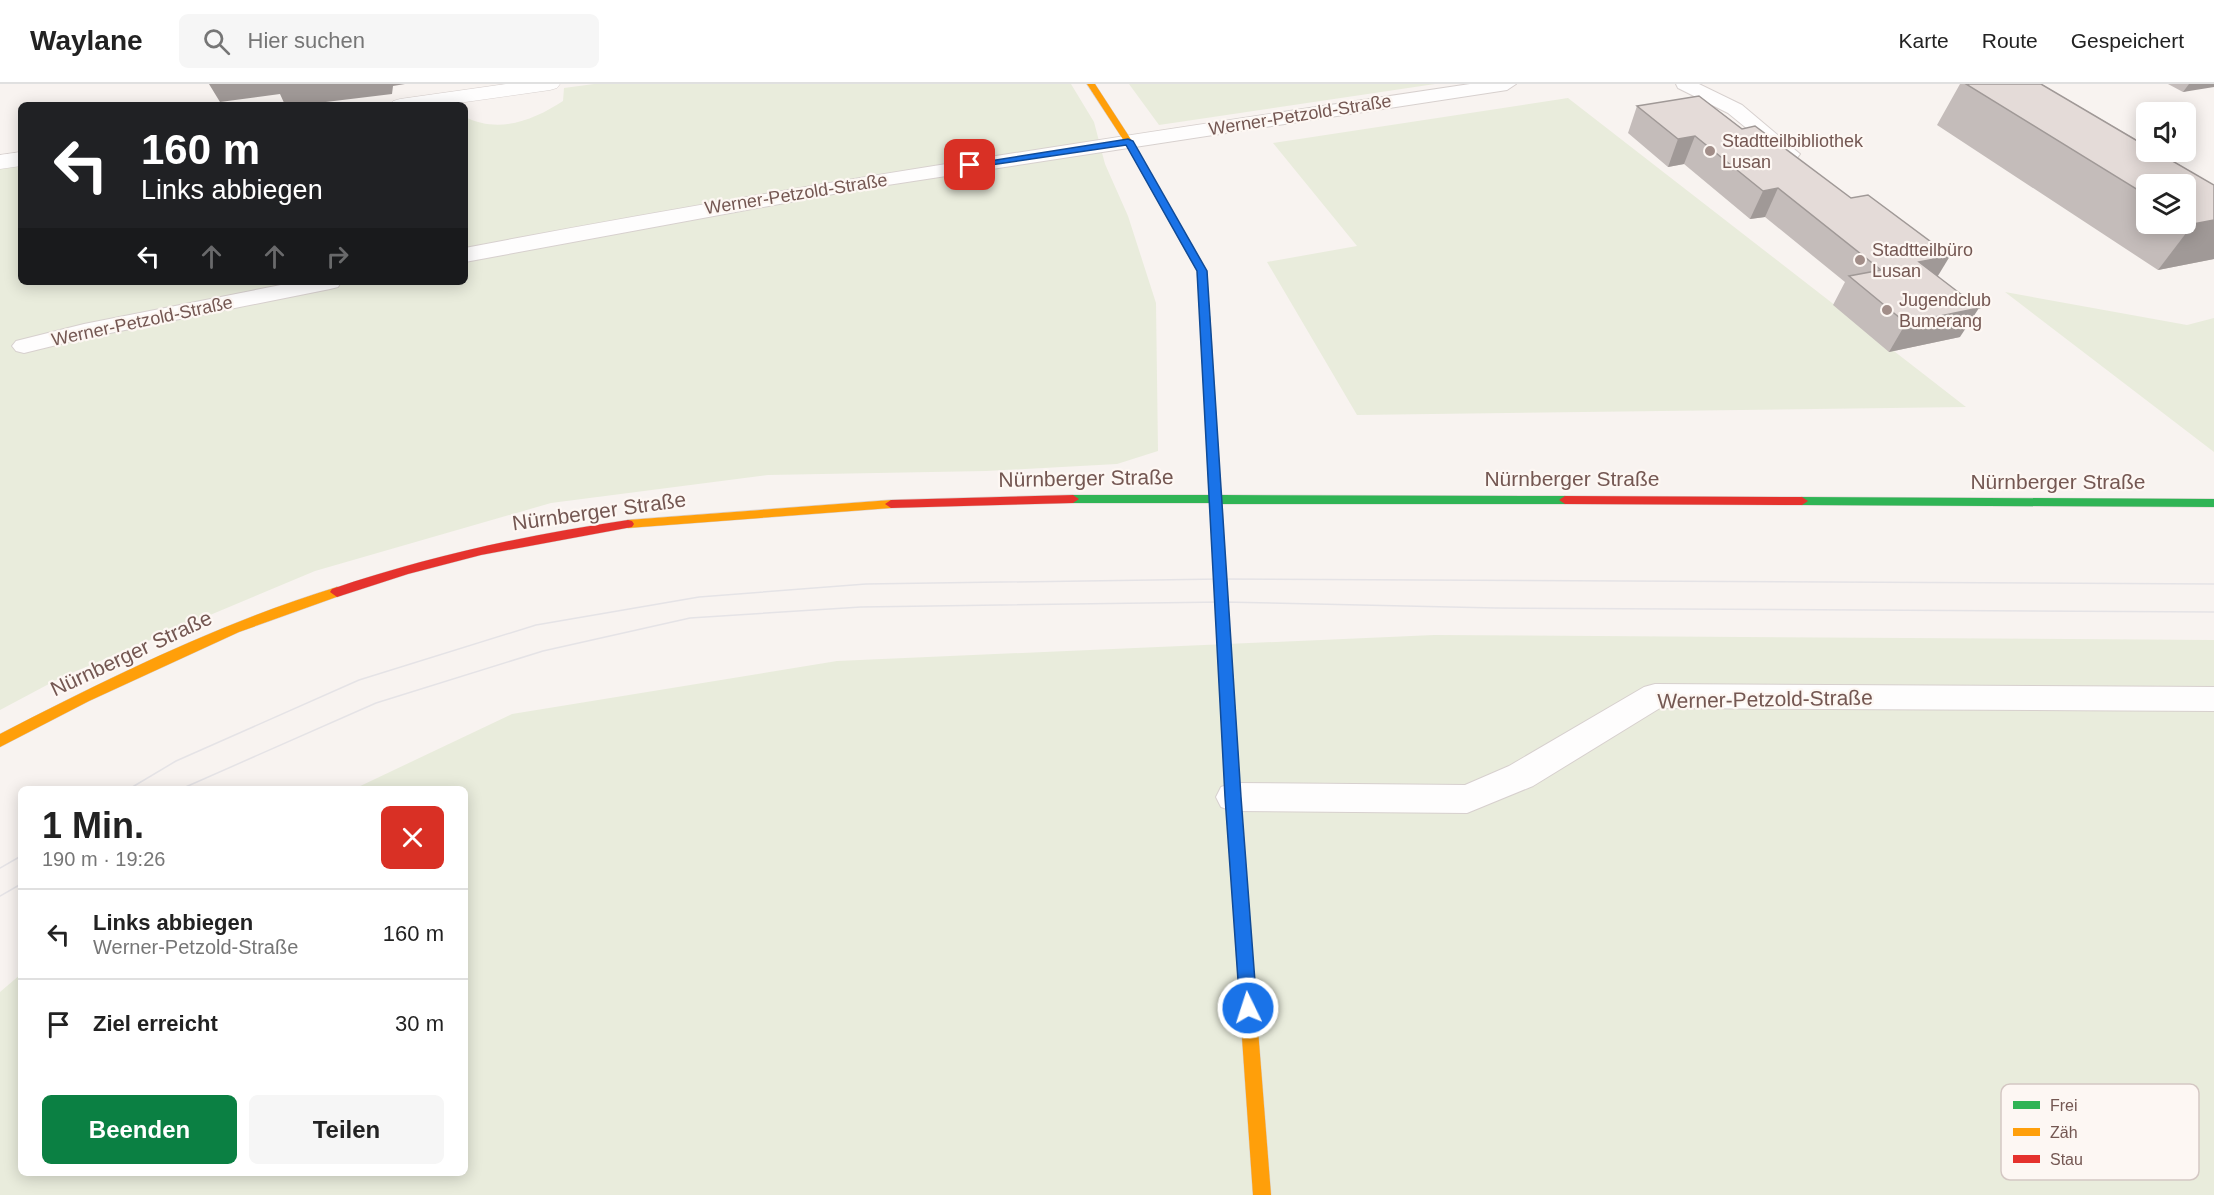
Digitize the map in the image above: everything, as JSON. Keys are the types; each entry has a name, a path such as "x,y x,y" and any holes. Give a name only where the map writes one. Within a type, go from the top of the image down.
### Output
{"street":[{"path":"421,102 550,84"},
{"path":"1091,84 1128,141 1202,271 1233,797 1262,1195"},
{"path":"0,162 18,159"},
{"name":"Nürnberger Straße","path":"0,741 84,697 234,628 375,578 538,538 637,523 865,505 1095,498 2214,503"}],"lane":[{"name":"Werner-Petzold-Straße","path":"468,254 641,219 1128,141 1507,84"},
{"path":"1685,84 1734,109 1807,168"},
{"name":"Werner-Petzold-Straße","path":"24,346 84,331 315,285"},
{"name":"Werner-Petzold-Straße","path":"1233,797 1467,799 1521,776 1655,696 2214,699"}],"green space":[{"path":"594,84 1071,84 1094,122 1105,164 1128,216 1156,303 1158,451 1117,464 986,471 768,475 551,503 315,571 62,677 0,710 0,167 18,165 18,285 468,285 468,118 491,124 528,119 563,101 564,88"},
{"path":"1129,84 1435,84 1159,125"},
{"path":"1568,98 1966,407 1357,415 1267,262 1357,246 1273,143"},
{"path":"2005,292 2187,325 2214,318 2214,452"},
{"path":"1434,635 2214,640 2214,1195 0,1195 0,992 18,977 18,1176 468,1176 468,786 360,786 512,714 837,661"}],"building":[{"path":"1966,84 2041,84 2136,140 2136,162 2174,162 2195,174 2136,174 2136,189"},
{"path":"1699,96 1742,129 1755,126 1851,198 1868,195 1950,256 1919,262 1979,308 1906,323 1849,276 1881,270 1778,188 1763,191 1695,136 1678,139 1637,106"},
{"path":"2196,175 2214,185 2214,220 2196,223"}],"tram line":[{"path":"134,786 176,761 359,680 536,625 699,597 866,584 1221,579 2214,584"},
{"path":"188,786 376,703 543,651 690,618 861,607 1223,602 1496,608 2214,612"},
{"path":"0,868 18,858"},
{"path":"0,896 18,886"}],"traffic: fast":[{"path":"1205,316 1232,784"},
{"path":"1073,499 1565,500"},
{"path":"1802,501 2214,503"}],"traffic: slow":[{"path":"1091,84 1128,141 1202,271 1205,316"},
{"path":"628,524 891,504"},
{"path":"0,741 84,697 234,628 337,592"},
{"path":"1245,966 1262,1195"}],"traffic: jam":[{"path":"891,504 1073,499"},
{"path":"1565,500 1802,501"},
{"path":"337,592 444,559 554,536 628,524"},
{"path":"1232,784 1245,966"}],"place":[{"name":"Stadtteilbibliothek Lusan","path":"1710,151"},
{"name":"Stadtteilbüro Lusan","path":"1860,260"},
{"name":"Jugendclub Bumerang","path":"1887,310"}],"route":[{"path":"970,165 1128,141 1202,271 1233,797 1248,1008"}]}
